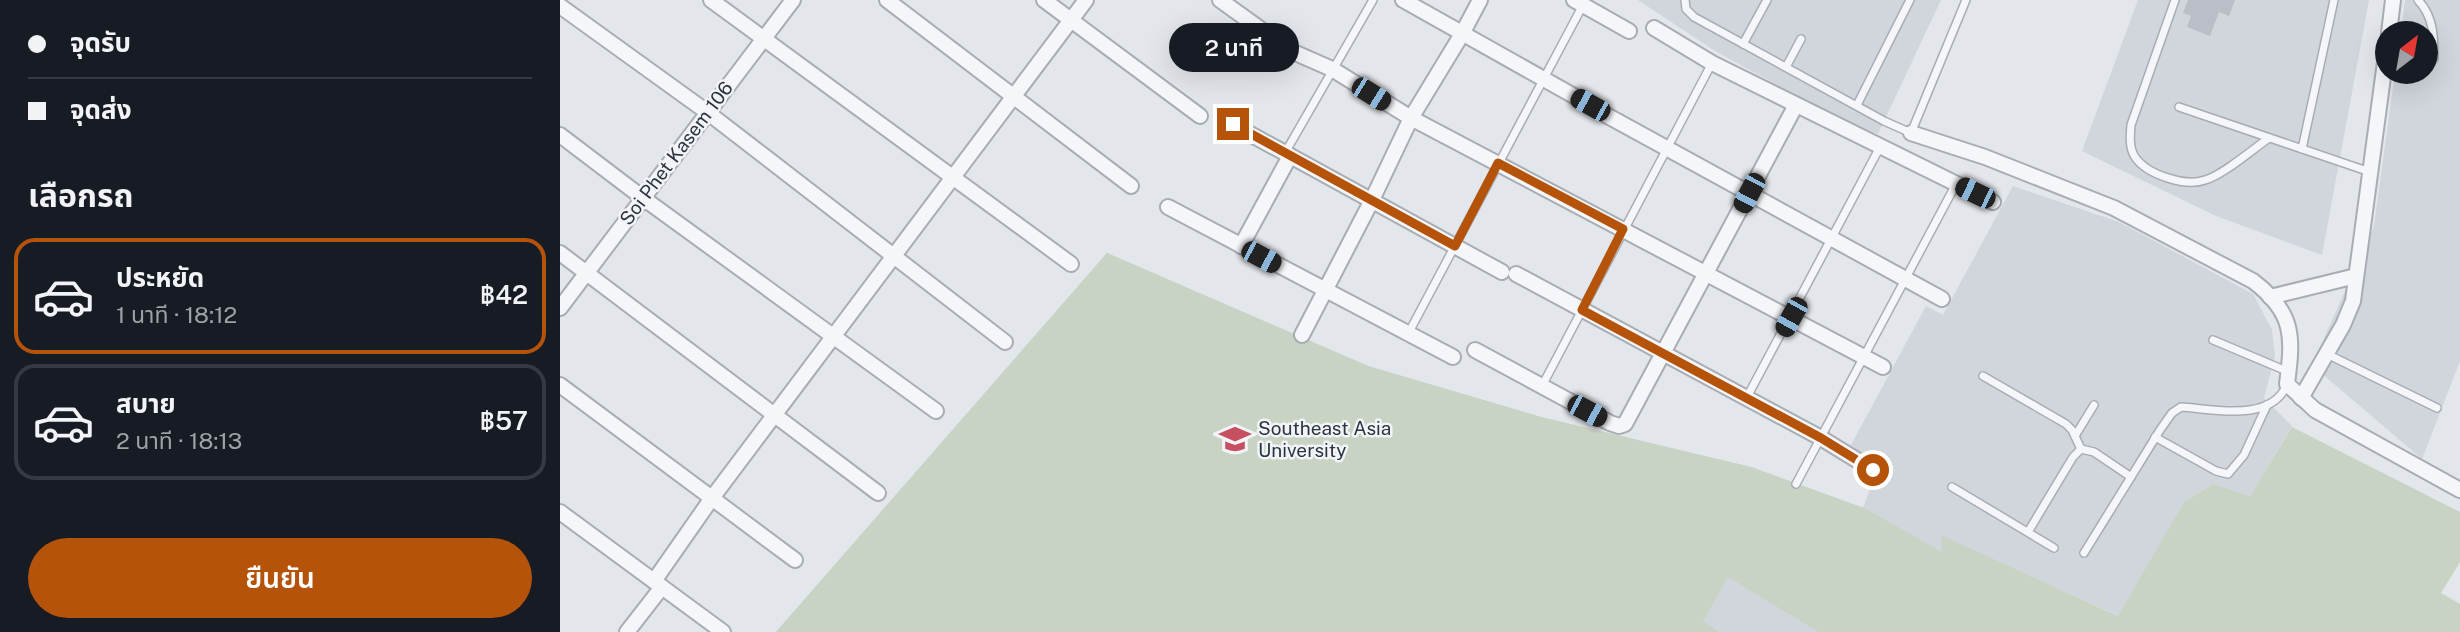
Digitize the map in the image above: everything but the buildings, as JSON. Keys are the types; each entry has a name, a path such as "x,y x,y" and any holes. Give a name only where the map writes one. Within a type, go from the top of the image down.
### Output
{"street":[{"path":"711,0 1071,264"},
{"name":"Soi Phet Kasem 106","path":"560,308 793,0"},
{"path":"887,0 1130,186"},
{"path":"1044,0 1200,116"},
{"path":"627,632 712,498 1086,0"},
{"path":"1220,0 1291,51 1332,69 1410,118 1883,366"},
{"path":"1403,0 1590,105"},
{"path":"1302,335 1410,118 1480,0"},
{"path":"2390,21 2393,0"},
{"path":"1578,3 1629,31"},
{"path":"560,6 707,113 1006,342"},
{"path":"1654,28 1712,63 1993,202"},
{"path":"2301,398 2327,354 2353,301 2382,84"},
{"path":"1475,350 1619,426 1625,424 1796,105"},
{"path":"1606,115 1942,299"},
{"path":"1233,124 1455,246 1582,310 1821,438 1873,470"},
{"path":"1911,133 1985,157 2114,208 2253,281 2270,297 2290,327 2292,343 2288,378 2301,398 2315,410 2460,490"},
{"path":"560,135 936,411"},
{"path":"1241,246 1287,154"},
{"path":"1168,207 1453,357"},
{"path":"560,253 878,493"},
{"path":"2270,297 2356,276"},
{"path":"560,385 795,560"},
{"path":"560,512 723,632"}],"lane":[{"path":"1287,154 1332,69 1373,0"},
{"path":"1685,0 1686,9 1694,17 1911,133 1966,0"},
{"path":"1743,44 1768,0"},
{"path":"1857,105 1909,0"},
{"path":"2175,0 2131,125 2130,142 2136,158 2143,166 2153,171 2176,181 2192,183 2208,180 2269,138"},
{"path":"2302,149 2334,0"},
{"path":"2418,0 2431,21"},
{"path":"1408,334 1543,79 1578,3"},
{"path":"1786,67 1801,39"},
{"path":"1542,386 1712,63"},
{"path":"2179,107 2370,173"},
{"path":"1746,399 1880,147"},
{"path":"1796,484 1956,184"},
{"path":"2084,553 2172,413 2181,407 2242,410 2278,400 2288,378 2213,340"},
{"path":"2327,354 2437,408"},
{"path":"1983,376 2066,424 2081,449"},
{"path":"2075,436 2094,405"},
{"path":"2155,438 2216,471 2228,474 2244,455 2267,405"},
{"path":"2081,449 2094,452 2131,477"},
{"path":"2028,532 2073,457 2081,449"},
{"path":"1952,487 2054,548"}],"shaded area":[{"path":"1638,0 1941,0 1878,134 1843,121 1715,51"},
{"path":"2138,0 2369,0 2322,255 2216,216 2082,151"},
{"path":"2405,0 2460,0 2460,361 2422,459 2312,365 2374,226 2393,84 2438,84 2438,21 2402,21"},
{"path":"2013,186 2119,222 2253,294 2272,330 2275,356 2264,398 2292,426 2250,496 2213,484 2184,502 2119,616 1941,536 2085,632 776,632 1107,253 1368,366 1541,417 1751,467 1863,508 1878,467 1851,445 1926,306 1943,315"}],"green space":[{"path":"1107,253 1368,366 1541,417 1751,467 1864,508 1942,552 1941,535 2118,616 2184,502 2213,484 2250,496 2292,427 2460,512 2460,562 2441,593 2460,604 2460,632 1819,632 1728,577 1703,621 1719,632 776,632"}],"place":[{"name":"Southeast Asia University","path":"1235,439"}],"route":[{"path":"1233,124 1455,246 1498,163 1623,229 1582,310 1821,438 1873,470"}]}
